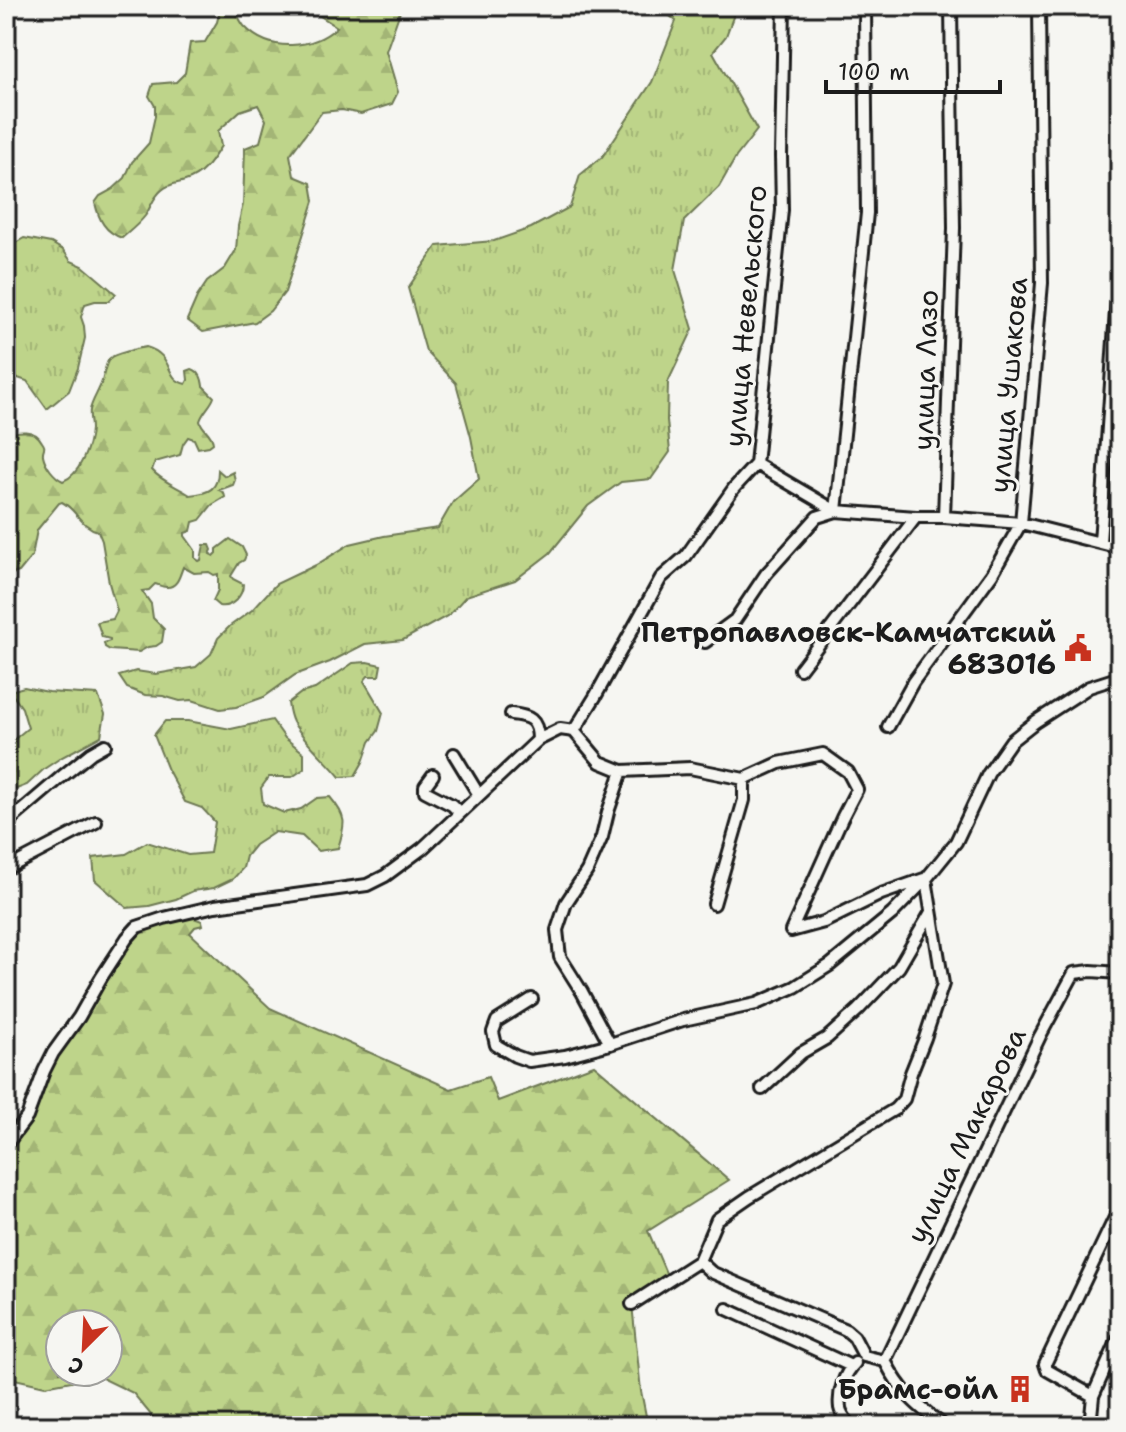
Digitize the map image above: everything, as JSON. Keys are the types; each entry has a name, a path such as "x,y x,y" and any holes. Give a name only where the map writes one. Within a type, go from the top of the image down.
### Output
{"street":[{"name":"улица Невельского","path":"574,731 661,578 686,556 734,488 756,464 782,210 784,6"},
{"path":"836,511 867,213 865,6"},
{"name":"улица Лазо","path":"944,517 954,228 951,6"},
{"name":"улица Ушакова","path":"888,727 913,682 992,574 1021,523 1042,283 1039,6"},
{"path":"1100,542 1120,253"},
{"path":"756,464 836,511"},
{"path":"705,642 735,620 766,574 817,517 836,511 1021,523 1120,548"},
{"path":"800,669 916,517"},
{"path":"532,999 497,1021 493,1032 496,1045 529,1061 565,1056 683,1020 756,1004 795,987 830,965 892,914 926,879 956,842 988,774 1011,741 1089,687 1120,677"},
{"path":"511,714 530,718 538,728 538,740"},
{"path":"6,1145 27,1117 53,1053 137,927 215,906 367,885 385,876 423,848 538,740 560,729 574,731 600,762 622,771 690,768 744,779 779,763 823,754 848,772 857,789 791,931 824,922 881,894 926,879"},
{"path":"6,824 91,753 105,745"},
{"path":"454,754 479,795"},
{"path":"610,1044 560,957 557,930 566,903 587,871 602,837 622,771"},
{"path":"433,775 425,791 452,805 460,813"},
{"path":"714,904 744,800 744,779"},
{"path":"6,869 96,822"},
{"path":"632,1304 699,1261 717,1219 895,1109 904,1099 943,984 926,879"},
{"path":"762,1089 801,1053 827,1038 899,967 931,912"},
{"name":"улица Макарова","path":"885,1361 1040,1036 1074,973 1120,973"},
{"path":"1093,1396 1047,1370 1045,1364 1120,1207"},
{"path":"699,1261 711,1272 846,1330 854,1337 864,1356 885,1361 895,1380 915,1404 944,1426"},
{"path":"727,1309 851,1366"},
{"path":"1090,1426 1093,1396 1120,1335"},
{"path":"850,1426 840,1411 842,1383 851,1366 864,1356"}],"green space":[{"path":"221,6 232,6 243,25 255,35 267,41 291,45 316,40 337,27 305,6 402,6 386,51 398,92 392,104 361,114 342,110 322,112 290,155 294,176 311,183 314,201 285,292 270,311 255,322 203,332 187,320 207,282 225,268 236,250 243,204 245,148 260,142 266,120 258,105 240,111 218,131 221,146 206,167 191,179 162,190 142,219 122,238 104,225 95,203 125,178 132,162 149,143 155,116 155,106 149,96 153,84 176,82 185,73 190,43 205,42 217,22"},
{"path":"658,6 737,6 726,36 713,52 757,130 736,157 719,187 684,221 675,270 693,329 668,382 670,452 651,479 621,482 588,506 550,553 515,580 466,596 449,615 403,640 365,644 295,675 264,697 220,709 192,700 145,695 127,688 119,676 136,671 156,674 196,667 211,654 218,638 252,610 276,584 350,544 438,528 453,502 479,479 456,383 426,351 408,288 437,246 494,241 531,228 570,207 580,175 602,157 652,82 676,21"},
{"path":"24,238 51,243 63,250 71,261 83,266 116,294 109,301 85,304 81,317 85,338 78,368 69,391 47,409 27,381 6,374 6,250 10,252 12,245"},
{"path":"146,347 166,361 179,382 186,384 187,371 192,369 197,372 203,386 214,397 200,421 213,443 198,448 194,439 188,437 180,455 155,462 152,470 190,495 212,489 218,470 225,476 233,472 233,485 219,490 225,497 212,505 200,520 193,522 191,531 185,536 199,561 204,545 210,545 210,554 214,556 217,549 230,539 242,547 246,555 231,576 243,584 243,588 232,603 219,606 213,601 218,590 218,574 194,573 183,567 178,580 170,587 155,584 149,590 142,591 151,604 153,618 164,629 162,642 139,652 110,650 104,643 110,639 102,637 97,622 113,619 117,611 102,541 98,531 87,526 67,505 59,503 37,530 32,556 19,572 12,574 6,571 6,436 15,432 35,434 43,444 43,455 50,470 63,481 69,478 79,466 89,443 90,410 108,360"},
{"path":"353,663 381,665 379,676 368,676 364,681 383,713 378,731 355,776 340,777 297,729 288,703"},
{"path":"24,687 98,695 105,714 101,736 62,757 27,785 6,793 6,746 28,728 22,708 10,691"},
{"path":"272,720 285,738 304,753 304,769 292,777 269,777 261,788 263,804 284,813 301,809 317,798 330,797 340,810 343,821 338,848 318,851 302,836 275,832 255,845 246,856 243,868 233,879 214,888 193,891 149,906 127,908 95,880 93,858 126,854 147,842 188,855 210,853 215,822 202,808 185,802 154,735 165,721 188,721 231,729"},
{"path":"191,917 202,921 203,925 195,927 190,933 270,1008 451,1089 488,1077 498,1101 594,1065 729,1180 648,1231 669,1280 632,1304 648,1426 160,1426 133,1393 123,1388 124,1308 44,1308 44,1386 6,1377 6,1153 33,1117 56,1056 139,932 170,919"}],"place":[{"name":"Петропавловск-Камчатский 683016","path":"1078,648"},
{"name":"Брамс-ойл","path":"1020,1389"}]}
